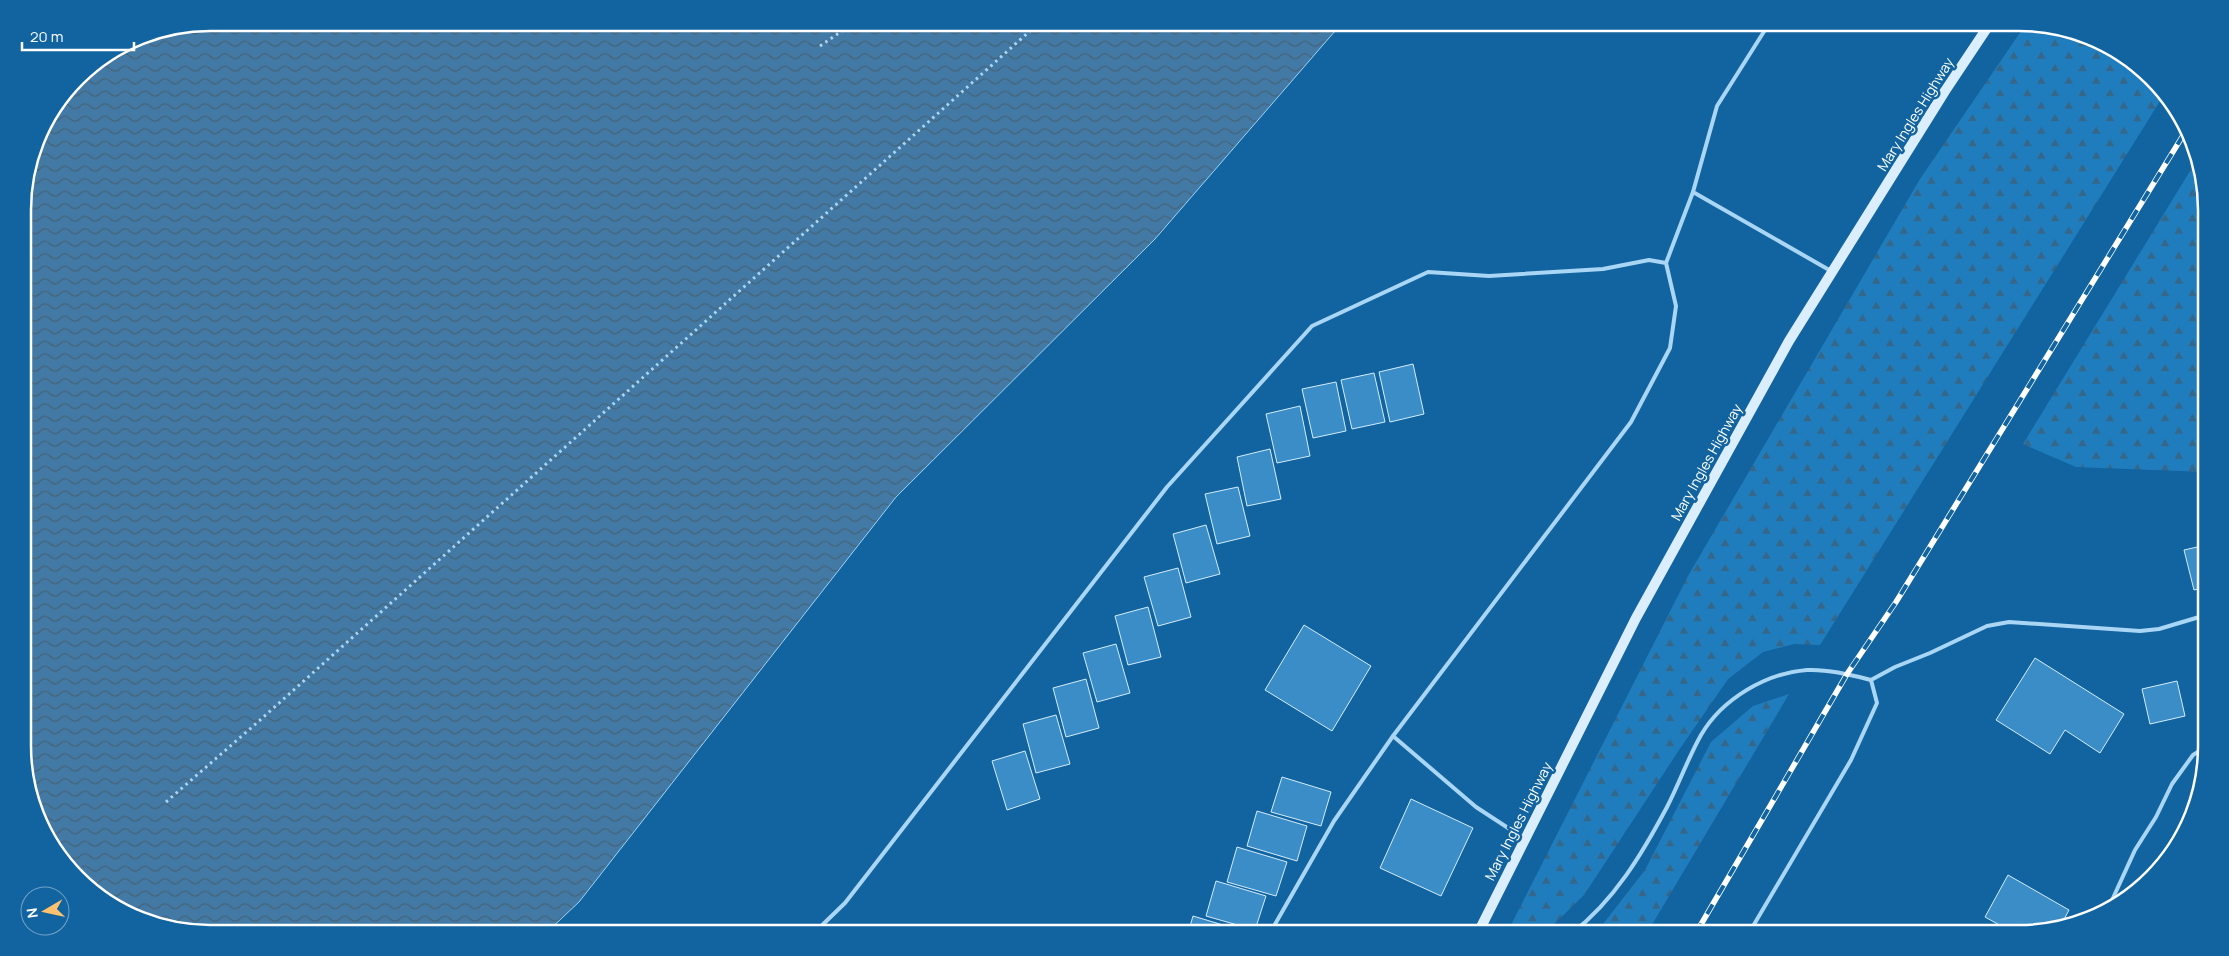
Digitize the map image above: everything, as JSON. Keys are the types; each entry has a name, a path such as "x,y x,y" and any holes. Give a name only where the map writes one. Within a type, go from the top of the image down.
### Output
{"street":[{"name":"Mary Ingles Highway","path":"1482,925 1636,618 1784,350 1831,271 1985,31"}],"lane":[{"path":"1275,925 1334,821 1393,736 1631,422 1670,348 1676,306 1666,263 1693,192 1717,106 1764,31"},
{"path":"1693,192 1831,271"},
{"path":"822,925 845,903 1167,487 1312,326 1428,272 1489,276 1603,269 1649,260 1666,263"},
{"path":"1583,925 1592,918 1628,874 1667,807 1702,734 1732,698 1771,678 1807,670 1847,674 1871,680 1895,666 1930,653 1987,626 2009,622 2140,631 2160,629 2198,617"},
{"path":"1754,925 1851,760 1878,703 1871,680"},
{"path":"1393,736 1476,807 1524,839"},
{"path":"2113,898 2135,850 2156,817 2172,784 2193,755 2198,752"}],"path":[{"path":"820,46 842,31"},
{"path":"166,802 274,708 1030,31"}],"green space":[{"path":"2021,31 2065,37 2098,50 2128,68 2160,100 1820,645 1794,644 1763,652 1728,679 1584,895 1553,925 1511,925 1688,576 1920,179"},
{"path":"2193,167 2198,210 2198,472 2076,467 2023,444"},
{"path":"1789,694 1652,925 1602,925 1645,870 1711,742 1753,706"}],"water":[{"path":"210,31 1335,31 1155,239 896,497 579,902 555,925 210,925 187,923 164,919 142,911 111,895 76,864 61,845 45,814 37,792 31,746 32,198 37,164 45,142 55,121 68,101 101,68 131,50 164,37"}],"building":[{"path":"1413,364 1424,414 1390,422 1379,372"},
{"path":"1374,373 1385,422 1352,429 1341,380"},
{"path":"1336,382 1346,431 1313,438 1302,389"},
{"path":"1300,406 1310,456 1277,463 1266,414"},
{"path":"1270,449 1281,499 1247,506 1237,457"},
{"path":"1238,487 1250,536 1217,544 1205,494"},
{"path":"1206,525 1220,574 1186,583 1173,534"},
{"path":"2198,547 2198,589 2194,590 2184,550"},
{"path":"1178,568 1191,617 1158,626 1144,577"},
{"path":"1148,607 1161,657 1128,665 1115,616"},
{"path":"1304,625 1371,666 1332,731 1265,690"},
{"path":"1116,644 1130,693 1097,702 1083,653"},
{"path":"2035,658 2124,714 2100,753 2065,730 2050,754 1996,720"},
{"path":"1086,679 1099,728 1066,737 1053,688"},
{"path":"2177,681 2185,716 2150,724 2142,689"},
{"path":"1056,715 1070,764 1036,773 1023,724"},
{"path":"1025,751 1040,799 1007,810 992,761"},
{"path":"1282,777 1331,792 1321,826 1271,812"},
{"path":"1411,799 1473,828 1441,896 1380,868"},
{"path":"1257,811 1307,826 1297,861 1247,846"},
{"path":"1237,847 1287,862 1276,896 1227,882"},
{"path":"2008,875 2069,910 2064,919 2019,925 2000,925 1985,917"},
{"path":"1216,881 1266,896 1257,925 1238,925 1206,916"},
{"path":"1193,916 1223,925 1190,925"}],"railway":[{"path":"1701,925 1847,674 1896,602 2182,137"}]}
